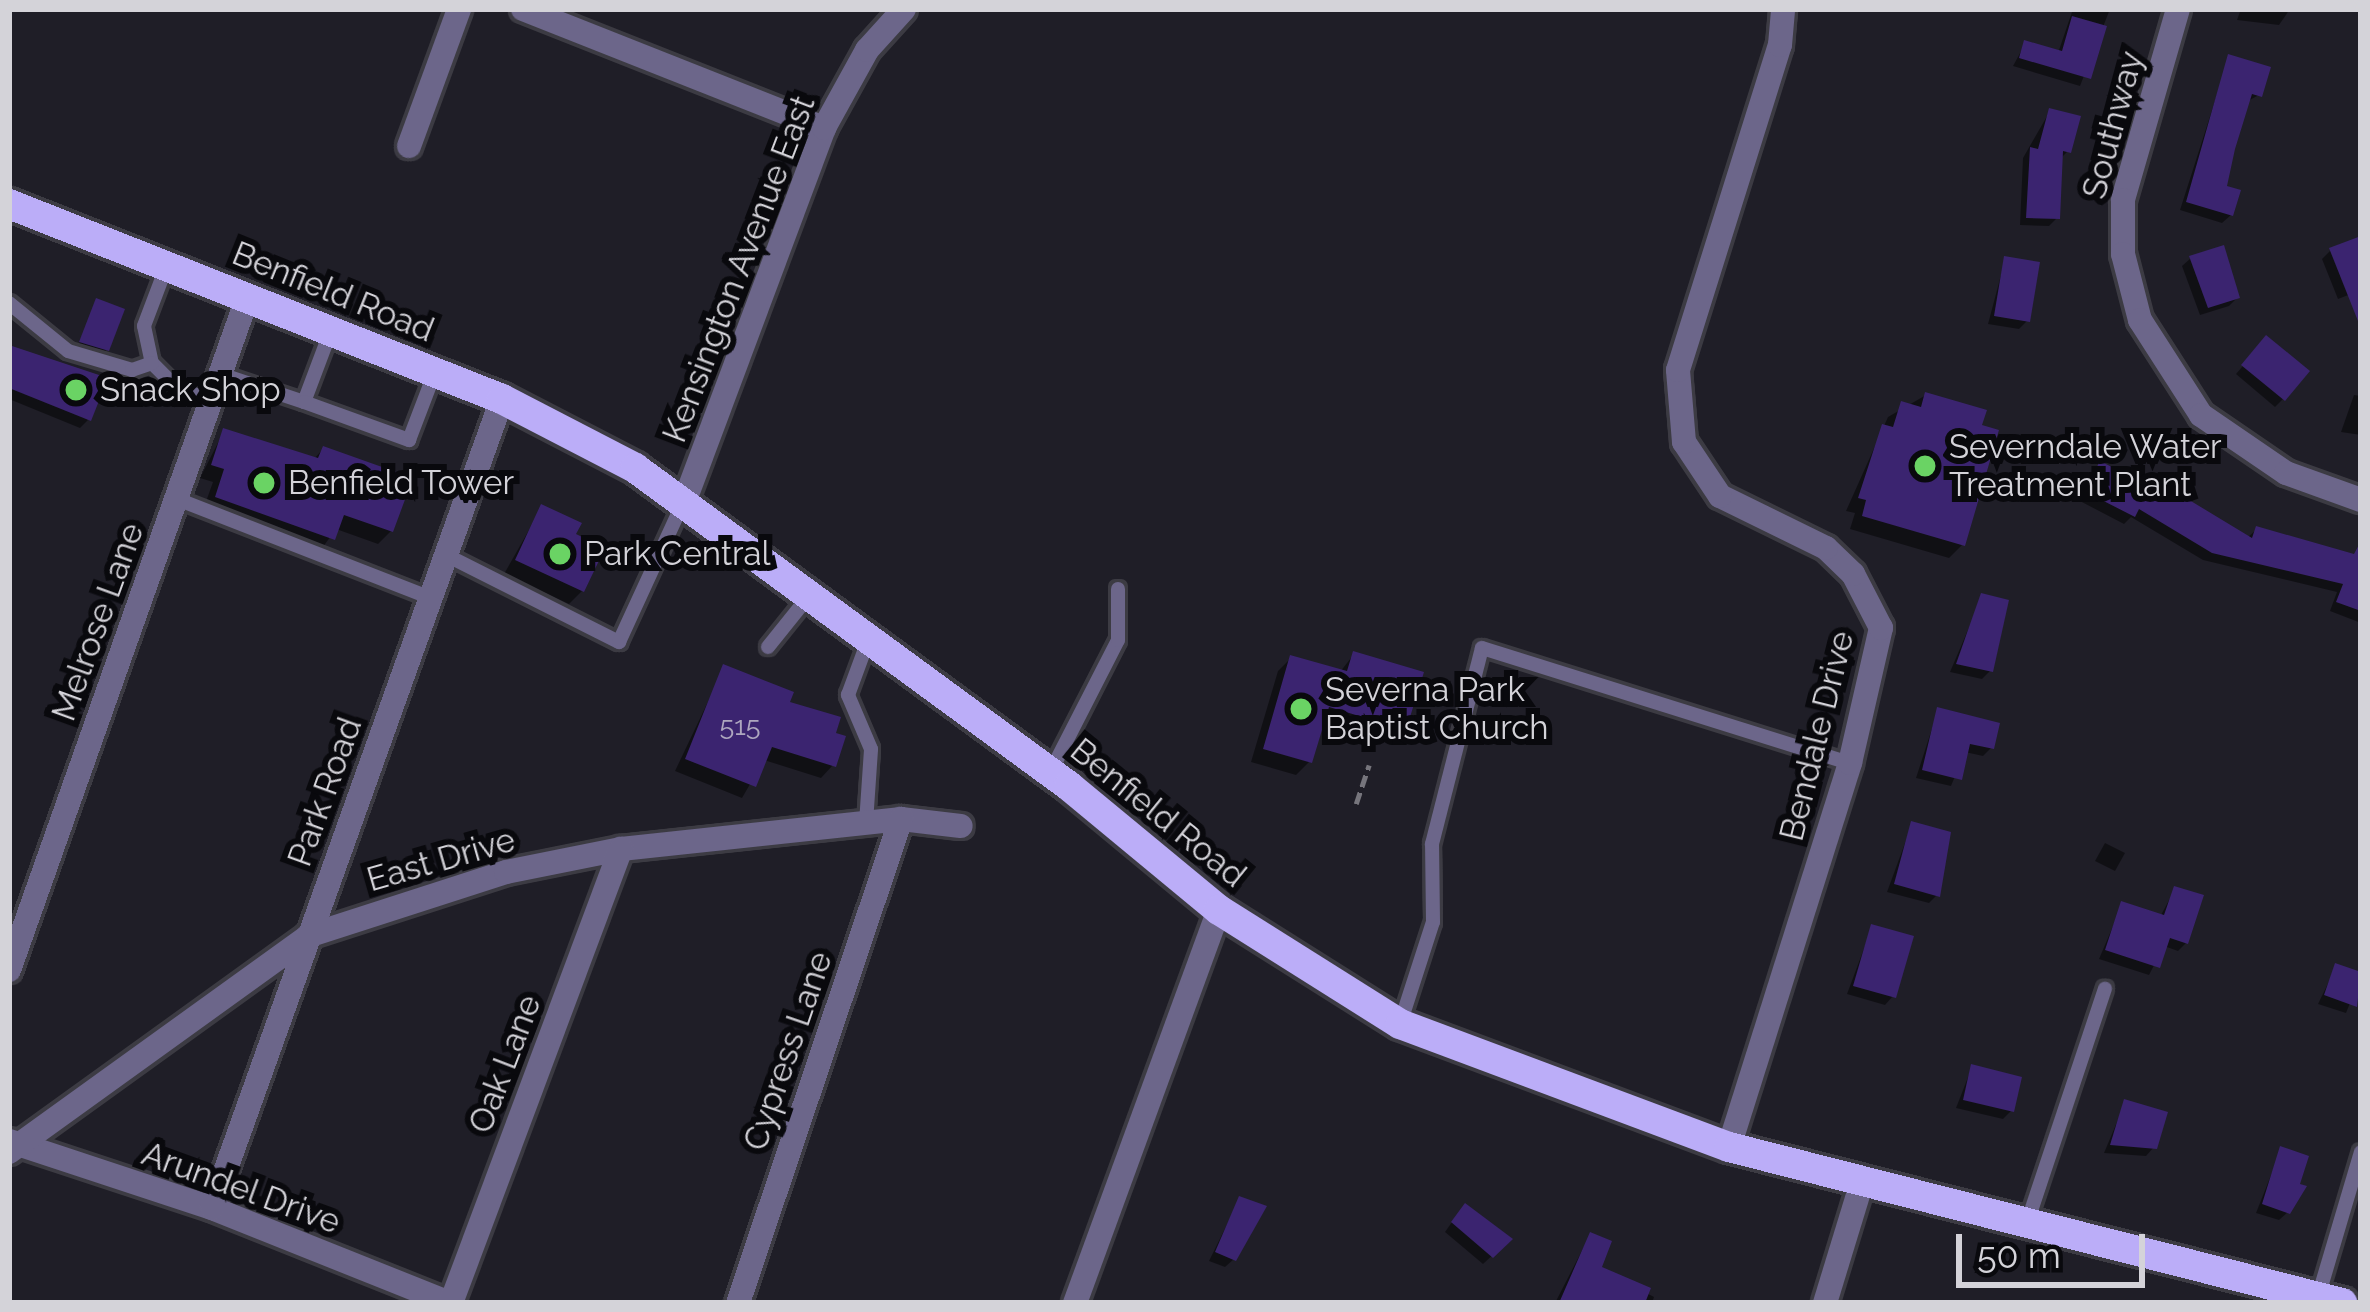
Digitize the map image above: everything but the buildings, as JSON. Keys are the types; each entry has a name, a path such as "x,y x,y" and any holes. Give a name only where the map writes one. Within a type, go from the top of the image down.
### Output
{"main road":[{"name":"Benfield Road","path":"9,204 502,399 685,500 1051,772 1219,910 1400,1024 1730,1147 2330,1300"}],"street":[{"path":"409,146 460,9"},
{"path":"523,9 824,128"},
{"name":"Kensington Avenue East","path":"685,500 824,128 867,50 904,9"},
{"name":"Bendale Drive","path":"1730,1147 1850,763 1881,628 1869,598 1826,548 1720,496 1684,442 1678,406 1678,370 1780,45 1783,9"},
{"name":"Southway","path":"2178,9 2123,200 2123,254 2140,320 2201,416 2286,473 2361,500"},
{"name":"Melrose Lane","path":"9,970 248,296"},
{"name":"Park Road","path":"212,1208 502,399"},
{"name":"East Drive","path":"12,1145 308,936 506,872 621,849 901,819 961,826"},
{"name":"Cypress Lane","path":"738,1303 901,819"},
{"name":"Oak Lane","path":"450,1303 621,849"},
{"path":"1075,1303 1219,910"},
{"name":"Arundel Drive","path":"12,1145 212,1208 450,1303"},
{"path":"1825,1303 1862,1182"}],"lane":[{"path":"167,265 144,326 152,363 175,386 211,401"},
{"path":"9,303 68,351 132,370 152,363"},
{"path":"304,402 331,330"},
{"path":"220,374 409,440 435,372"},
{"path":"176,499 430,598"},
{"path":"446,555 619,642 685,500"},
{"path":"1051,772 1118,640 1118,589"},
{"path":"768,647 812,593"},
{"path":"866,823 871,749 848,695 869,638"},
{"path":"1400,1024 1433,922 1432,844 1482,648 1850,763"},
{"path":"2026,1225 2105,989"},
{"path":"2330,1300 2361,1152"}],"path":[{"path":"1356,804 1369,765"}],"place":[{"name":"Snack Shop","path":"76,390"},
{"name":"Severndale Water Treatment Plant","path":"1925,466"},
{"name":"Benfield Tower","path":"264,483"},
{"name":"Park Central","path":"560,554"},
{"name":"Severna Park Baptist Church","path":"1301,709"}]}
